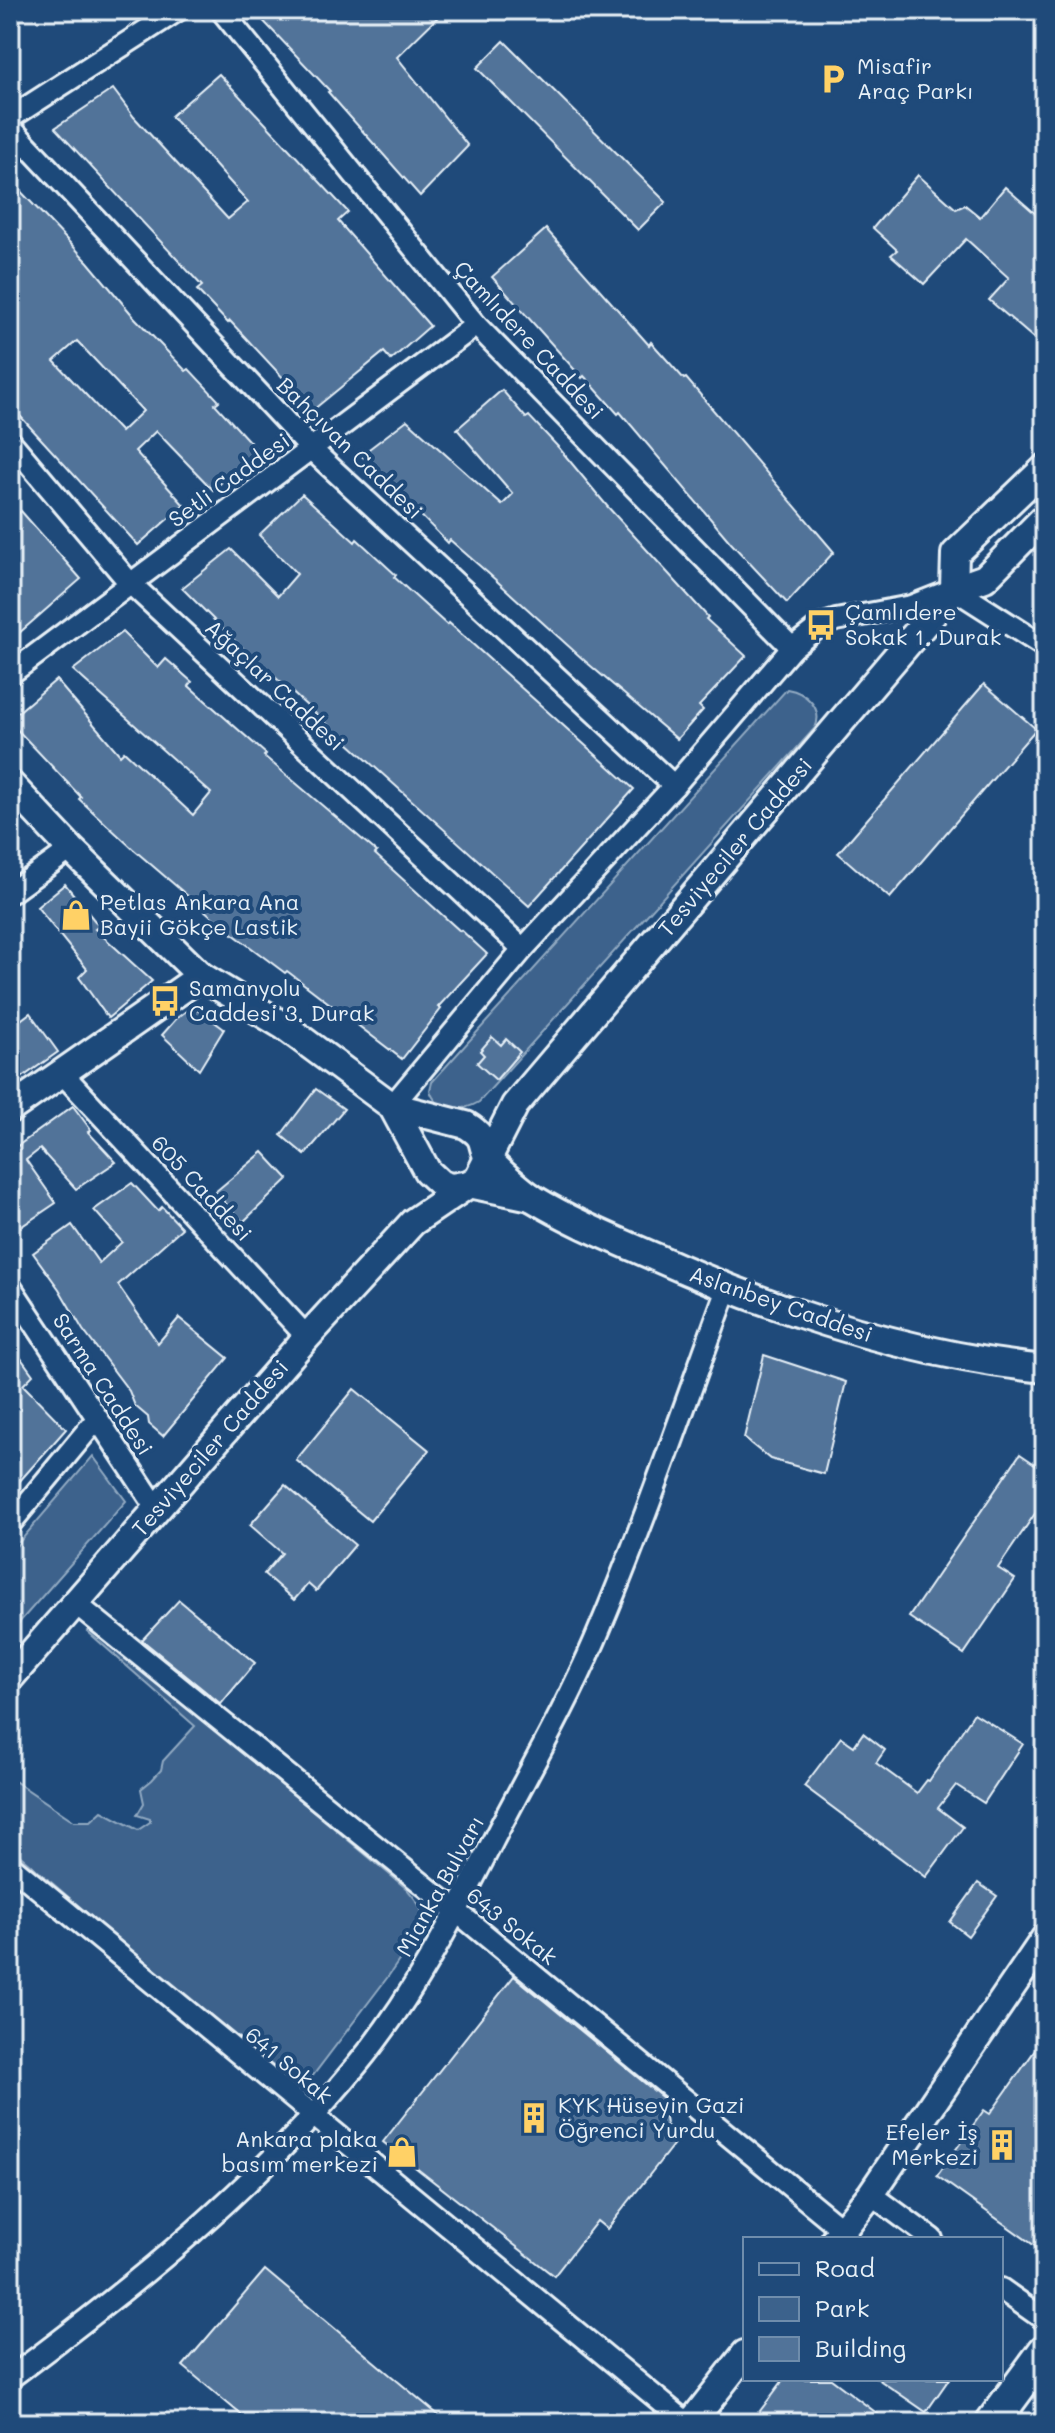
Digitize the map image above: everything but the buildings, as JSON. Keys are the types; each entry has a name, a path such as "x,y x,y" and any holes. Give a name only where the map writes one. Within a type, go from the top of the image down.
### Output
{"main road":[{"path":"992,2423 1045,2351"}],"street":[{"path":"10,118 178,10"},
{"name":"Çamlıdere Caddesi","path":"221,10 476,325 792,648"},
{"name":"Bahçıvan Caddesi","path":"10,127 312,450 674,786"},
{"name":"Setli Caddesi","path":"10,674 476,325"},
{"name":"Ağaçlar Caddesi","path":"10,441 129,582 523,949"},
{"path":"954,589 955,554 1045,468"},
{"name":"Tesviyeciler Caddesi","path":"487,1157 515,1105 954,589 985,578 1045,517"},
{"path":"392,1106 523,949 674,786 792,648 821,625 911,606 954,589"},
{"path":"954,589 1045,647"},
{"path":"10,784 71,849 201,976 284,1026 392,1106 466,1125 476,1131 483,1140 487,1157 484,1170 469,1184"},
{"path":"10,893 71,849"},
{"path":"10,1109 201,976"},
{"name":"605 Caddesi","path":"62,1073 307,1337"},
{"path":"413,1222 428,1140 435,1131 515,1105"},
{"path":"392,1106 433,1179 451,1187 469,1184 531,1197"},
{"path":"487,1157 531,1197"},
{"name":"Tesviyeciler Caddesi","path":"10,1678 156,1507 413,1222 469,1184"},
{"name":"Aslanbey Caddesi","path":"531,1197 599,1233 727,1289 886,1340 1014,1366 1045,1369"},
{"name":"Sarma Caddesi","path":"10,1286 156,1507"},
{"name":"Mianka Bulvarı","path":"10,2378 164,2258 249,2182 313,2117 360,2062 407,1995 456,1911 594,1643 727,1289"},
{"path":"10,1524 96,1420"},
{"name":"643 Sokak","path":"75,1603 456,1911 838,2234"},
{"name":"641 Sokak","path":"10,1865 689,2423"},
{"path":"838,2234 871,2194 1045,1938"},
{"path":"871,2194 929,2237"},
{"path":"1003,2290 1045,2320"},
{"path":"689,2423 743,2356"}],"green space":[{"path":"787,689 812,702 817,714 815,728 479,1102 458,1108 438,1103 430,1090 432,1082"},
{"path":"93,1456 126,1501 10,1633 10,1553"},
{"path":"92,1627 407,1889 420,1906 423,1926 299,2094 10,1847 10,1778 74,1821 91,1821 102,1811 138,1830 150,1822 150,1819 137,1815 144,1803 141,1789 161,1770 163,1761 195,1726 87,1631"}],"place":[{"name":"Misafir Araç Parkı","path":"833,79"},
{"name":"Çamlıdere Sokak 1. Durak","path":"821,625"},
{"name":"Petlas Ankara Ana Bayii Gökçe Lastik","path":"76,915"},
{"name":"Samanyolu Caddesi 3. Durak","path":"165,1001"},
{"name":"KYK Hüseyin Gazi Öğrenci Yurdu","path":"534,2118"},
{"name":"Efeler İş Merkezi","path":"1002,2145"},
{"name":"Ankara plaka basım merkezi","path":"402,2152"}]}
